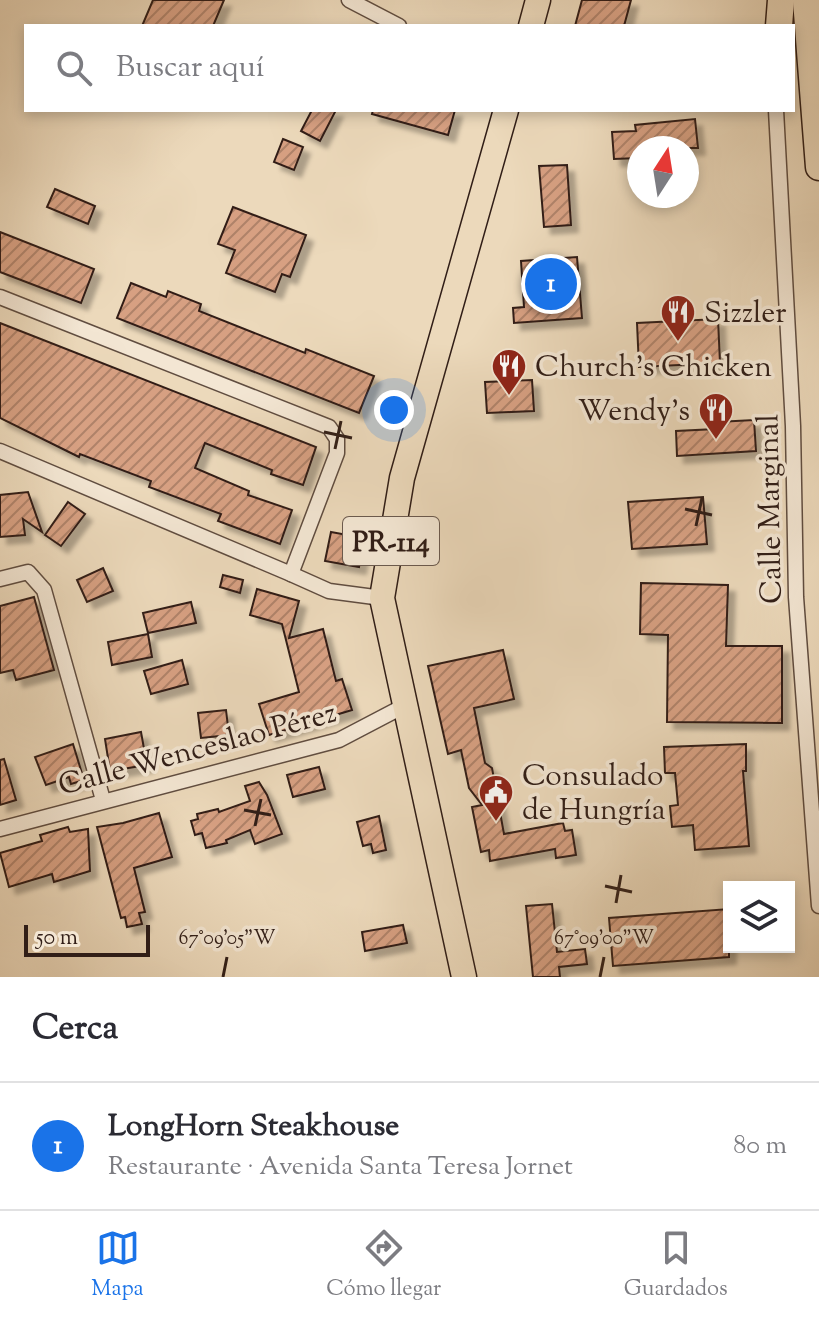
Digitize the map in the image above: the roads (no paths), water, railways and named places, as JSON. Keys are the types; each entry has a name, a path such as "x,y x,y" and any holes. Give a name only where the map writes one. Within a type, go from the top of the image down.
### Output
{"highway":[{"path":"779,24 781,0"},
{"path":"806,0 819,167"}],"main road":[{"path":"532,24 538,0"},
{"name":"PR-114","path":"464,977 382,598 402,478 505,112"}],"street":[{"path":"349,0 395,24"},
{"name":"Calle Marginal","path":"776,112 793,426 796,597 819,906"},
{"path":"0,297 329,427 337,439 337,453 291,574"},
{"path":"0,451 329,591 382,598"},
{"path":"0,579 28,572 44,590 103,800"},
{"name":"Calle Wenceslao Pérez","path":"0,829 339,740 404,706"}],"place":[{"name":"LongHorn Steakhouse","path":"551,284"},
{"name":"Sizzler","path":"678,343"},
{"name":"Church's Chicken","path":"509,397"},
{"name":"Wendy's","path":"716,441"},
{"name":"Consulado de Hungría","path":"496,823"}]}
